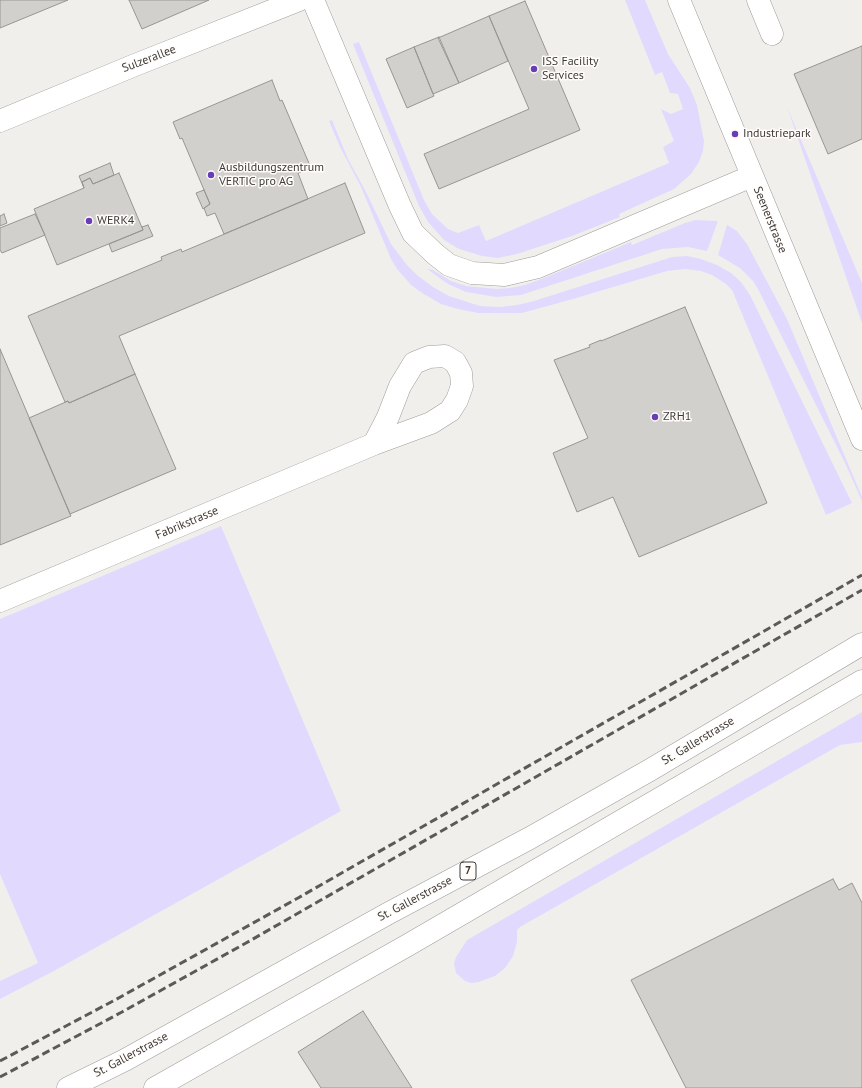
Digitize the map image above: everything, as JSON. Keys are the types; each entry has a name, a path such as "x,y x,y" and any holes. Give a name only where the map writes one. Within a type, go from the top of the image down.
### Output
{"main road":[{"name":"Sulzerallee","path":"0,122 134,65 299,0"},
{"path":"313,0 400,206 413,233 435,254 449,264 472,273 504,275 538,267 752,176"},
{"name":"Seenerstrasse","path":"679,0 862,439"},
{"path":"758,0 772,34"},
{"name":"Fabrikstrasse","path":"0,601 374,444"},
{"name":"St. Gallerstrasse","path":"68,1088 125,1060 382,916 530,838 650,770 862,644"},
{"path":"155,1088 415,941 862,681"}],"shaded area":[{"path":"625,0 645,0 668,54 690,88 697,105 704,141 703,151 699,162 691,174 674,189 619,214 620,217 572,236 517,254 498,258 482,256 459,249 444,240 428,222 419,206 353,44 359,42 424,200 432,214 448,229 458,233 479,225 486,241 669,163 663,147 674,141 661,109 671,114 683,109 678,94 670,93 662,72 655,75"},
{"path":"787,107 862,283 862,323"},
{"path":"332,120 348,159 391,244 407,265 417,275 433,287 449,296 480,306 500,307 517,305 534,301 672,257 687,256 701,259 717,265 731,273 741,282 750,295 852,503 826,515 732,290 726,284 712,275 701,271 685,269 667,271 522,313 478,313 441,304 411,285 397,269 391,259 361,187 340,147 329,121"},
{"path":"695,220 718,221 707,251 688,247 662,249 521,295 496,297 466,292 448,284 427,269 433,270 451,281 466,286 497,289 510,288 525,285 631,242 632,245"},
{"path":"727,225 737,231 747,244 787,319 862,497 862,501 844,461 759,291 753,281 740,268 718,255"},
{"path":"221,526 341,811 52,972 0,999 0,981 38,963 0,874 0,619"},
{"path":"862,712 862,742 840,745 520,927 517,930 517,942 513,956 505,968 495,976 479,982 471,983 465,981 456,973 454,963 456,957 467,940"}],"building":[{"path":"0,0 68,0 0,28"},
{"path":"129,0 209,0 142,29"},
{"path":"525,1 580,130 439,189 424,154 529,109 489,16"},
{"path":"489,16 508,61 459,83 438,38"},
{"path":"439,37 459,83 433,94 414,47"},
{"path":"862,46 862,139 828,154 794,74"},
{"path":"414,47 434,96 407,108 386,59"},
{"path":"272,80 311,168 298,173 308,199 224,234 215,213 207,216 204,208 210,204 182,138 180,139 173,122"},
{"path":"110,163 114,175 93,184 90,178 82,182 84,188 79,176"},
{"name":"WERK4","path":"119,173 143,230 57,265 34,209 84,188 82,182 90,178 93,184"},
{"path":"345,183 365,233 119,336 135,374 69,403 68,401 65,402 28,316 162,260 161,257 181,249 182,252"},
{"path":"204,190 210,204 203,209 196,193"},
{"path":"4,214 7,223 0,226 0,216"},
{"path":"35,214 45,235 2,253 0,250 0,228"},
{"path":"148,225 153,236 112,252 109,244 143,230 142,227"},
{"name":"ZRH1","path":"685,307 767,503 639,557 613,497 577,512 553,453 588,438 554,360 590,347 589,345"},
{"path":"0,349 71,516 0,545"},
{"path":"135,374 176,469 70,514 29,418 68,401 69,403"},
{"path":"833,879 839,890 852,883 862,903 862,1088 686,1088 631,980"},
{"path":"363,1011 412,1088 321,1088 298,1052"}],"railway":[{"path":"0,1061 115,1000 298,898 862,575"},
{"path":"0,1077 122,1012 246,943 862,590"}],"place":[{"name":"ISS Facility Services","path":"534,69"},
{"name":"Industriepark","path":"735,134"},
{"name":"Ausbildungszentrum VERTIC pro AG","path":"211,175"},
{"name":"WERK4","path":"89,221"},
{"name":"ZRH1","path":"655,417"}]}
